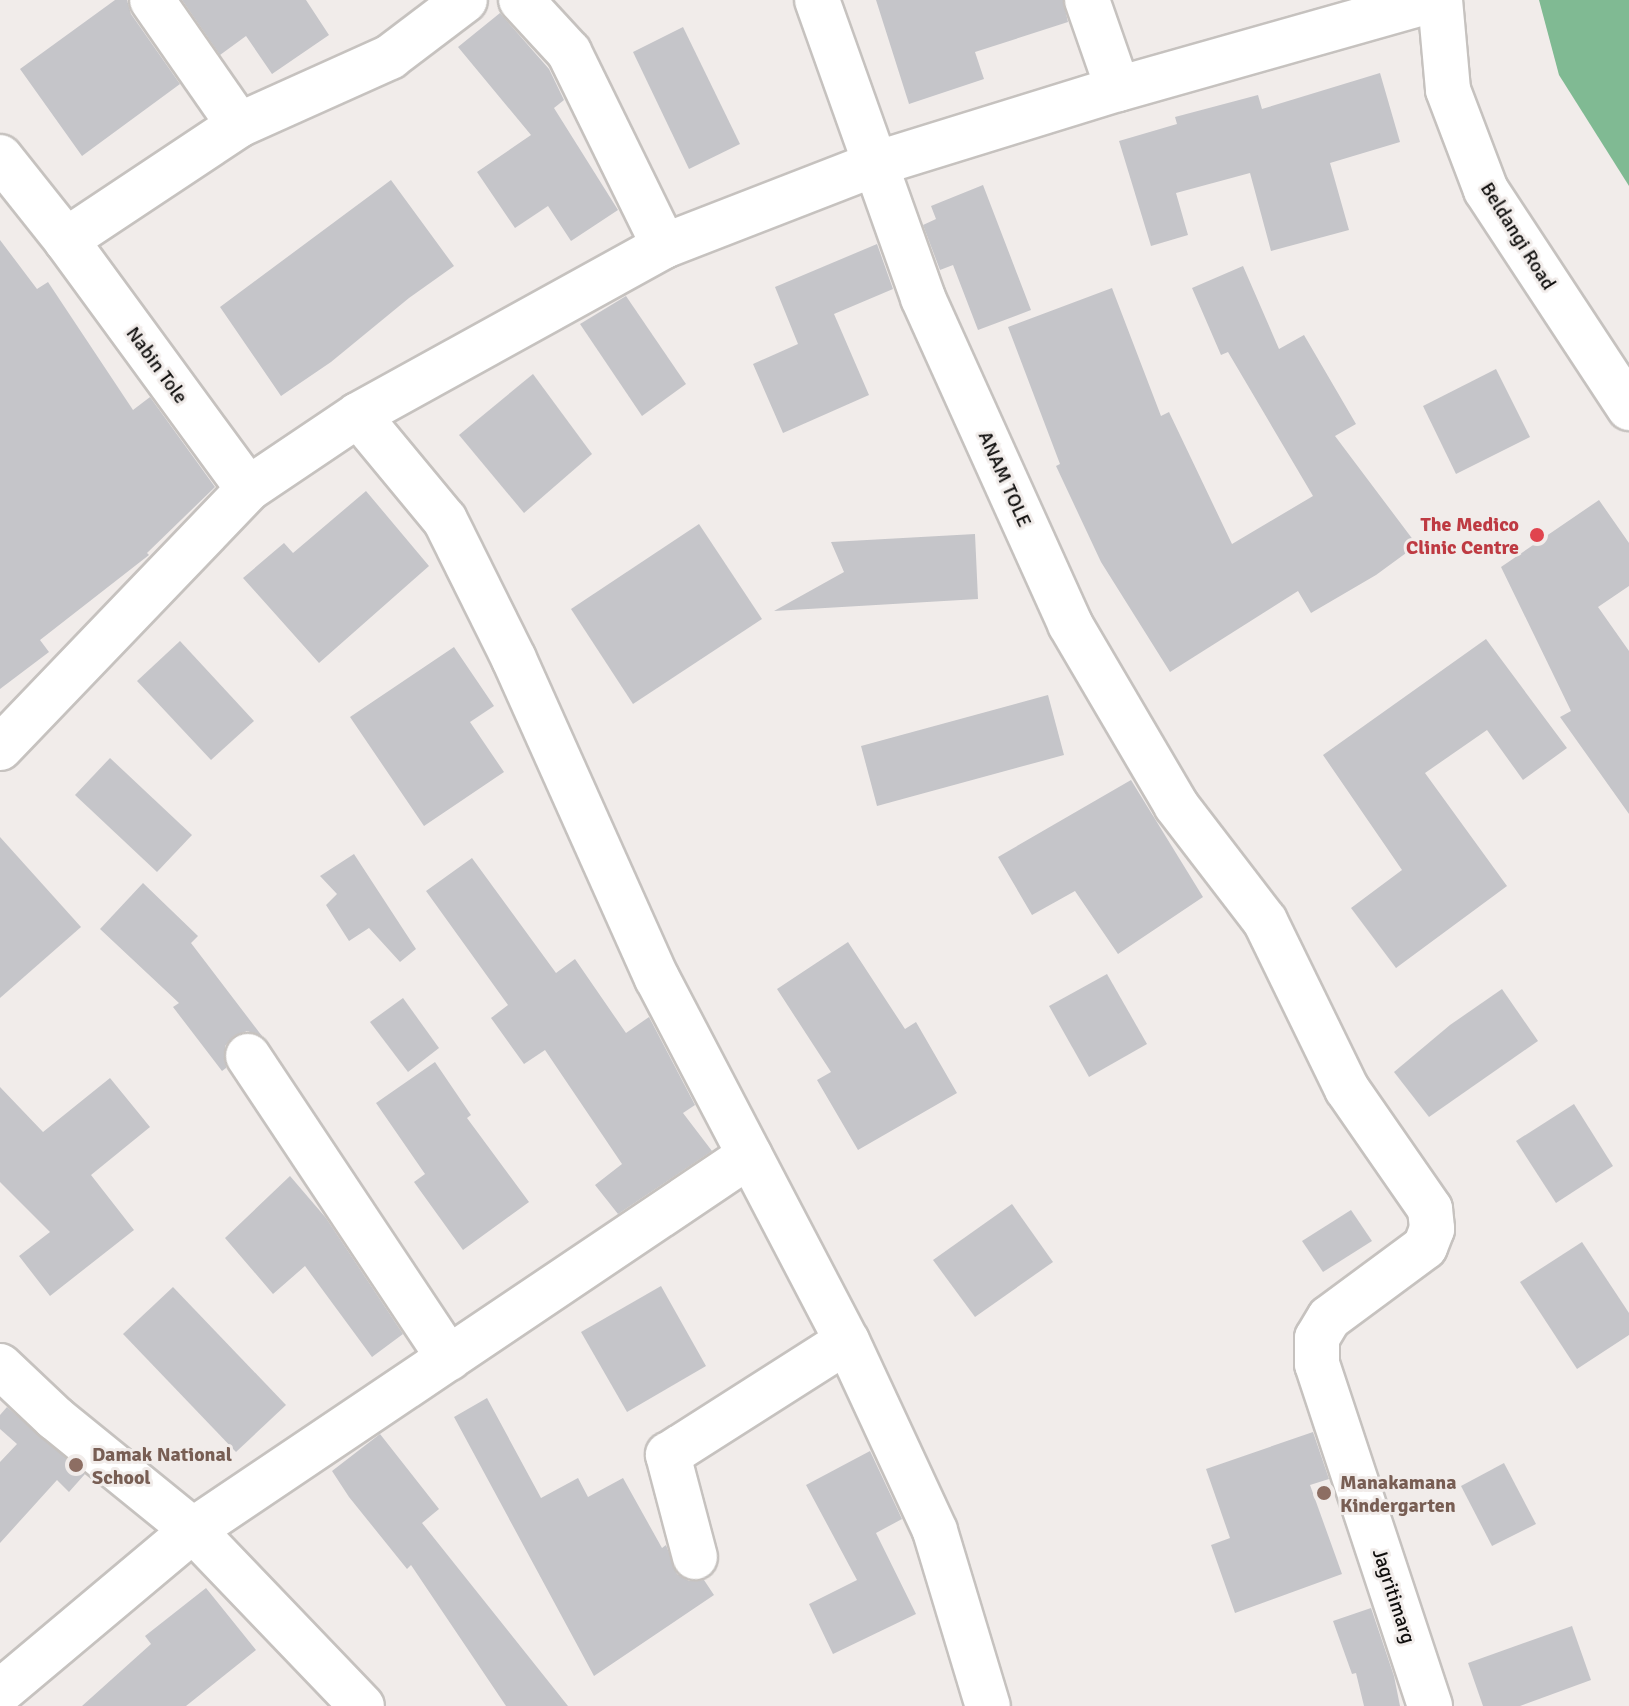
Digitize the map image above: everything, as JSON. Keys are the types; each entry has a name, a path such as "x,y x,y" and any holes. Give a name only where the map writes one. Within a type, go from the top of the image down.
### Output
{"street":[{"path":"152,0 239,125"},
{"path":"66,240 239,125 390,57 465,0"},
{"path":"521,0 569,52 664,246"},
{"name":"ANAM TOLE","path":"817,0 923,298 1070,624 1176,805 1265,921 1347,1089 1430,1209"},
{"path":"1087,0 1118,89"},
{"path":"0,748 248,489 358,415 664,246 875,164 1118,89 1432,0"},
{"name":"Beldangi Road","path":"1440,0 1448,90 1486,190 1629,408"},
{"name":"Nabin Tole","path":"0,157 66,240 248,489"},
{"path":"358,415 445,520 559,756 657,978 847,1341 935,1531 988,1706"},
{"path":"248,1056 449,1358"},
{"path":"0,1692 193,1530 750,1155"},
{"name":"Jagritimarg","path":"1430,1209 1432,1229 1425,1247 1329,1318 1317,1338 1317,1364 1430,1706"},
{"path":"695,1557 668,1455 847,1341"},
{"path":"0,1366 55,1418 193,1530 362,1706"}],"green space":[{"path":"1539,0 1629,0 1629,186 1559,75"}],"building":[{"path":"115,0 127,0 131,14 180,84 82,156 20,69"},
{"path":"182,0 306,0 329,35 272,74 246,36 220,55"},
{"path":"876,0 1063,0 1068,22 975,52 984,79 909,104"},
{"path":"500,13 549,69 564,100 554,108 618,210 571,241 548,206 515,228 477,172 531,135 458,47"},
{"path":"683,27 740,144 689,169 633,52"},
{"path":"1380,73 1400,142 1330,163 1349,230 1271,251 1250,173 1176,193 1188,235 1151,246 1119,141 1177,124 1175,117 1258,95 1262,109"},
{"path":"391,180 454,266 409,298 331,362 281,396 220,307"},
{"path":"983,185 1031,310 978,330 953,265 940,270 923,225 936,219 931,206"},
{"path":"0,240 37,289 48,282 133,410 150,397 215,487 147,553 149,555 40,640 49,652 0,689"},
{"path":"877,244 893,289 834,314 869,395 783,433 753,364 798,344 775,287"},
{"path":"1243,266 1279,349 1304,335 1356,424 1335,436 1417,545 1376,575 1311,613 1298,591 1170,672 1101,562 1056,466 1060,464 1008,327 1112,288 1161,416 1169,412 1232,544 1313,496 1228,352 1221,355 1192,288"},
{"path":"626,296 686,384 642,416 580,324"},
{"path":"1496,369 1530,437 1456,474 1423,406"},
{"path":"533,374 592,454 524,513 459,435"},
{"path":"366,491 429,566 319,663 243,578 284,543 293,553"},
{"path":"1599,500 1629,543 1629,586 1598,607 1629,651 1629,814 1560,717 1571,711 1501,567"},
{"path":"699,524 762,619 633,704 571,609"},
{"path":"975,534 978,599 774,611 844,572 831,542"},
{"path":"1486,639 1567,748 1523,780 1487,730 1425,773 1507,886 1396,968 1351,908 1402,870 1323,755"},
{"path":"180,641 254,721 211,760 137,681"},
{"path":"454,647 494,706 470,722 504,772 424,826 350,717"},
{"path":"1048,695 1064,755 877,806 861,746"},
{"path":"110,758 192,835 157,872 75,795"},
{"path":"1131,780 1203,897 1118,954 1075,891 1032,915 998,857"},
{"path":"0,837 81,927 0,998"},
{"path":"354,854 416,949 400,962 369,928 349,941 326,905 337,894 320,876"},
{"path":"472,858 556,973 575,959 626,1033 649,1017 695,1105 683,1113 712,1151 618,1214 595,1185 622,1164 545,1050 524,1064 491,1018 508,1005 426,891"},
{"path":"143,883 198,936 191,943 262,1036 247,1031 234,1036 225,1046 226,1068 222,1071 173,1007 179,1003 100,929"},
{"path":"848,942 905,1029 916,1022 957,1093 858,1150 817,1080 831,1072 777,989"},
{"path":"1107,974 1147,1044 1089,1077 1049,1006"},
{"path":"1502,989 1538,1041 1429,1117 1394,1072 1450,1025"},
{"path":"403,998 439,1048 408,1072 370,1022"},
{"path":"435,1062 471,1115 467,1118 529,1202 463,1250 414,1182 425,1174 376,1103"},
{"path":"110,1078 150,1127 91,1175 134,1230 50,1296 19,1256 50,1232 0,1182 0,1087 43,1132"},
{"path":"1574,1104 1613,1166 1556,1203 1516,1141"},
{"path":"290,1176 326,1218 403,1334 372,1357 305,1266 273,1294 225,1238"},
{"path":"1012,1204 1053,1262 975,1317 933,1260"},
{"path":"1351,1210 1372,1241 1323,1272 1302,1241"},
{"path":"1582,1242 1629,1313 1629,1335 1577,1369 1520,1282"},
{"path":"661,1286 706,1366 627,1412 581,1332"},
{"path":"173,1287 286,1405 236,1452 123,1334"},
{"path":"487,1398 541,1498 578,1478 588,1497 623,1478 662,1548 666,1545 677,1574 689,1581 704,1580 714,1595 594,1676 454,1417"},
{"path":"7,1407 85,1474 69,1492 57,1480 0,1543 0,1462 17,1444 0,1429 0,1415"},
{"path":"1313,1432 1329,1479 1310,1485 1342,1574 1235,1613 1211,1545 1230,1538 1206,1469"},
{"path":"380,1434 439,1509 422,1523 568,1706 506,1706 411,1565 407,1569 349,1497 332,1471"},
{"path":"870,1451 902,1519 876,1533 916,1614 833,1654 809,1604 857,1580 806,1485"},
{"path":"1504,1463 1536,1524 1492,1546 1461,1486"},
{"path":"206,1588 256,1650 186,1706 82,1706 151,1644 145,1636"},
{"path":"1371,1608 1394,1676 1400,1706 1364,1706 1356,1673 1352,1674 1333,1621"},
{"path":"1572,1626 1591,1680 1520,1706 1483,1706 1468,1663"}],"place":[{"name":"The Medico Clinic Centre","path":"1537,535"},
{"name":"Damak National School","path":"76,1465"},
{"name":"Manakamana Kindergarten","path":"1324,1493"}]}
